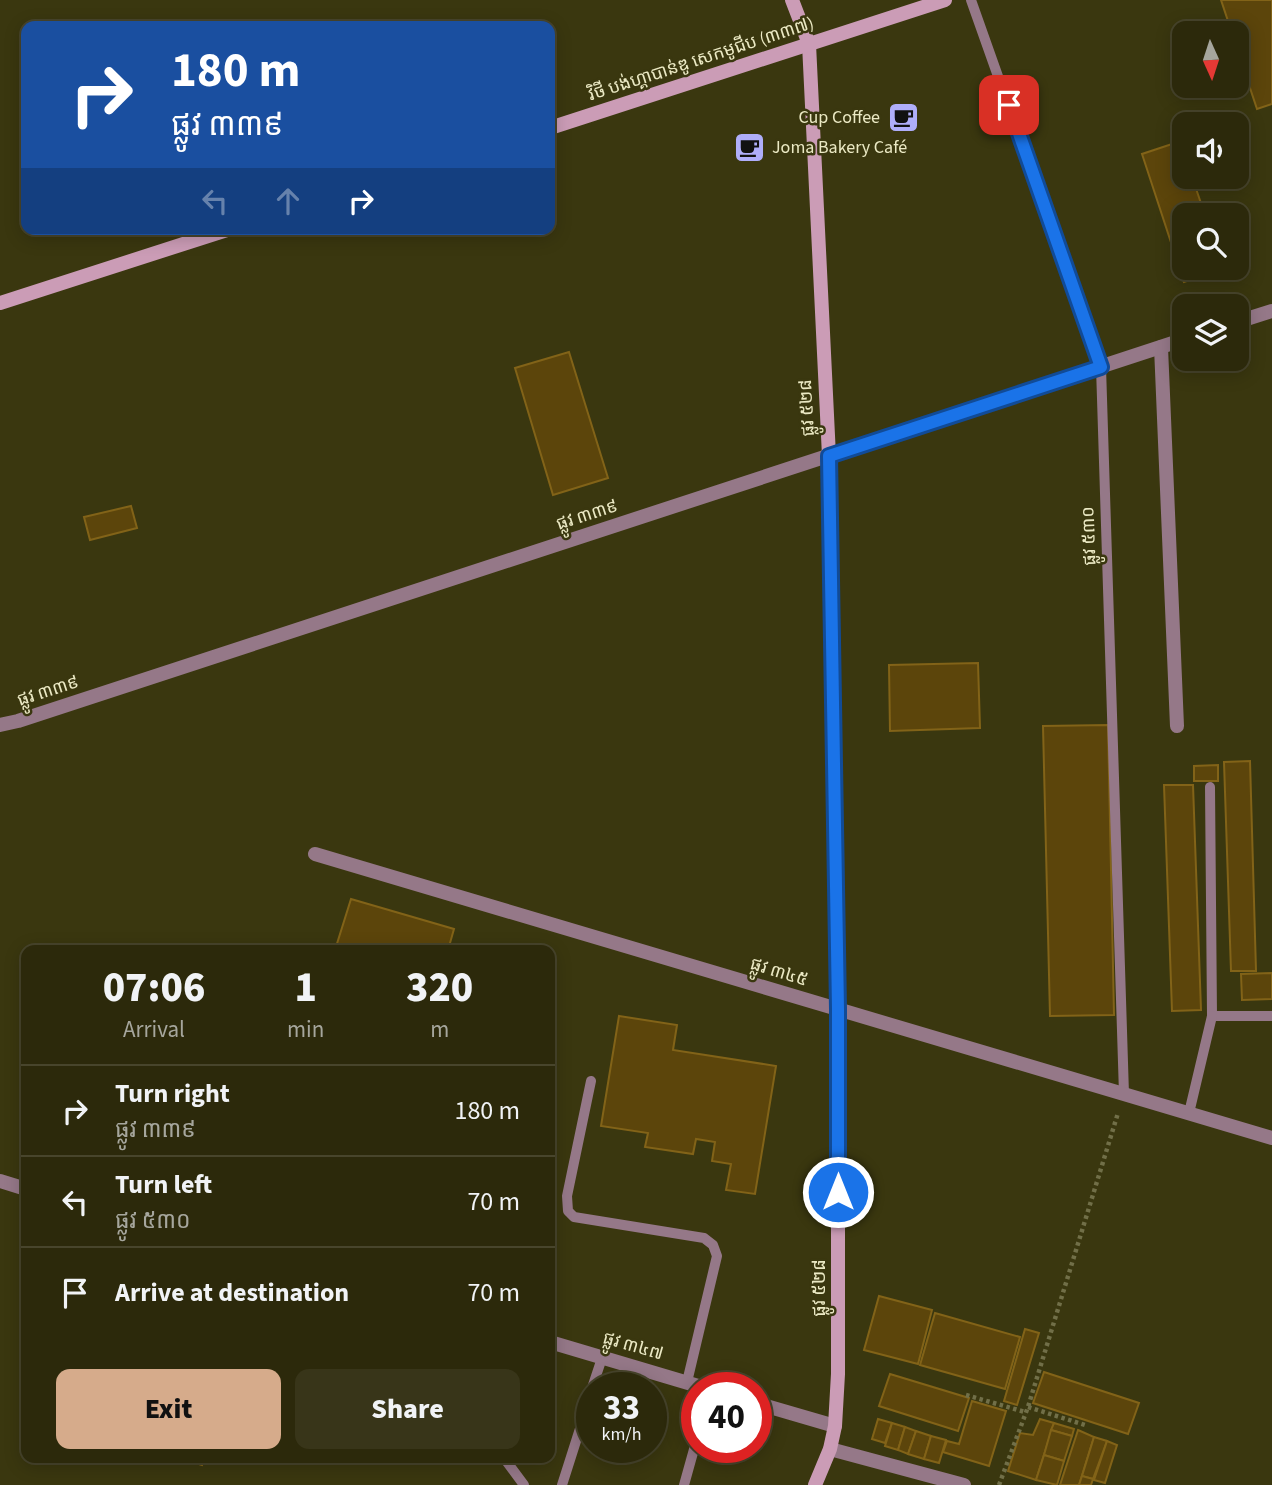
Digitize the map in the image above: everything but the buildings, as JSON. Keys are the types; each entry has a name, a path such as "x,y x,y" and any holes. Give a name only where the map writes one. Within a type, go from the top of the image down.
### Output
{"street":[{"name":"ផ្លូវ ៥២៨","path":"792,0 808,44 829,456 838,1009 838,1374 831,1449 815,1485"},
{"name":"វិថី បង់ហ្គាបាន់ឌូ សេកមូជីប (៣៣៧)","path":"555,126 945,0"},
{"path":"0,303 211,235"},
{"path":"1249,318 1272,311"},
{"name":"ផ្លូវ ៣៣៩","path":"0,725 1172,344"},
{"path":"1161,347 1177,726"},
{"name":"ផ្លូវ ៣៤៥","path":"315,854 1272,1138"},
{"path":"0,1181 21,1187"},
{"name":"ផ្លូវ ៣៤៧","path":"555,1343 681,1380"},
{"path":"772,1408 835,1426"},
{"path":"831,1449 964,1485"}],"lane":[{"name":"ផ្លូវ ៥៣០","path":"971,0 1101,367 1124,1094"},
{"path":"1189,1113 1212,1016 1210,787"},
{"path":"1212,1016 1272,1016"},
{"path":"591,1082 567,1196 568,1210 575,1217 704,1238 712,1245 717,1256 689,1372"},
{"path":"597,1372 602,1357"},
{"path":"562,1485 576,1440"},
{"path":"509,1463 524,1485"},
{"path":"684,1485 690,1463"}],"path":[{"path":"999,1485 1026,1410 1124,1094"},
{"path":"967,1395 1085,1425"}],"place":[{"name":"Cup Coffee","path":"903,117"},
{"name":"Joma Bakery Café","path":"749,147"}],"route":[{"path":"838,1192 838,1009 829,456 1101,367 1009,105"}]}
